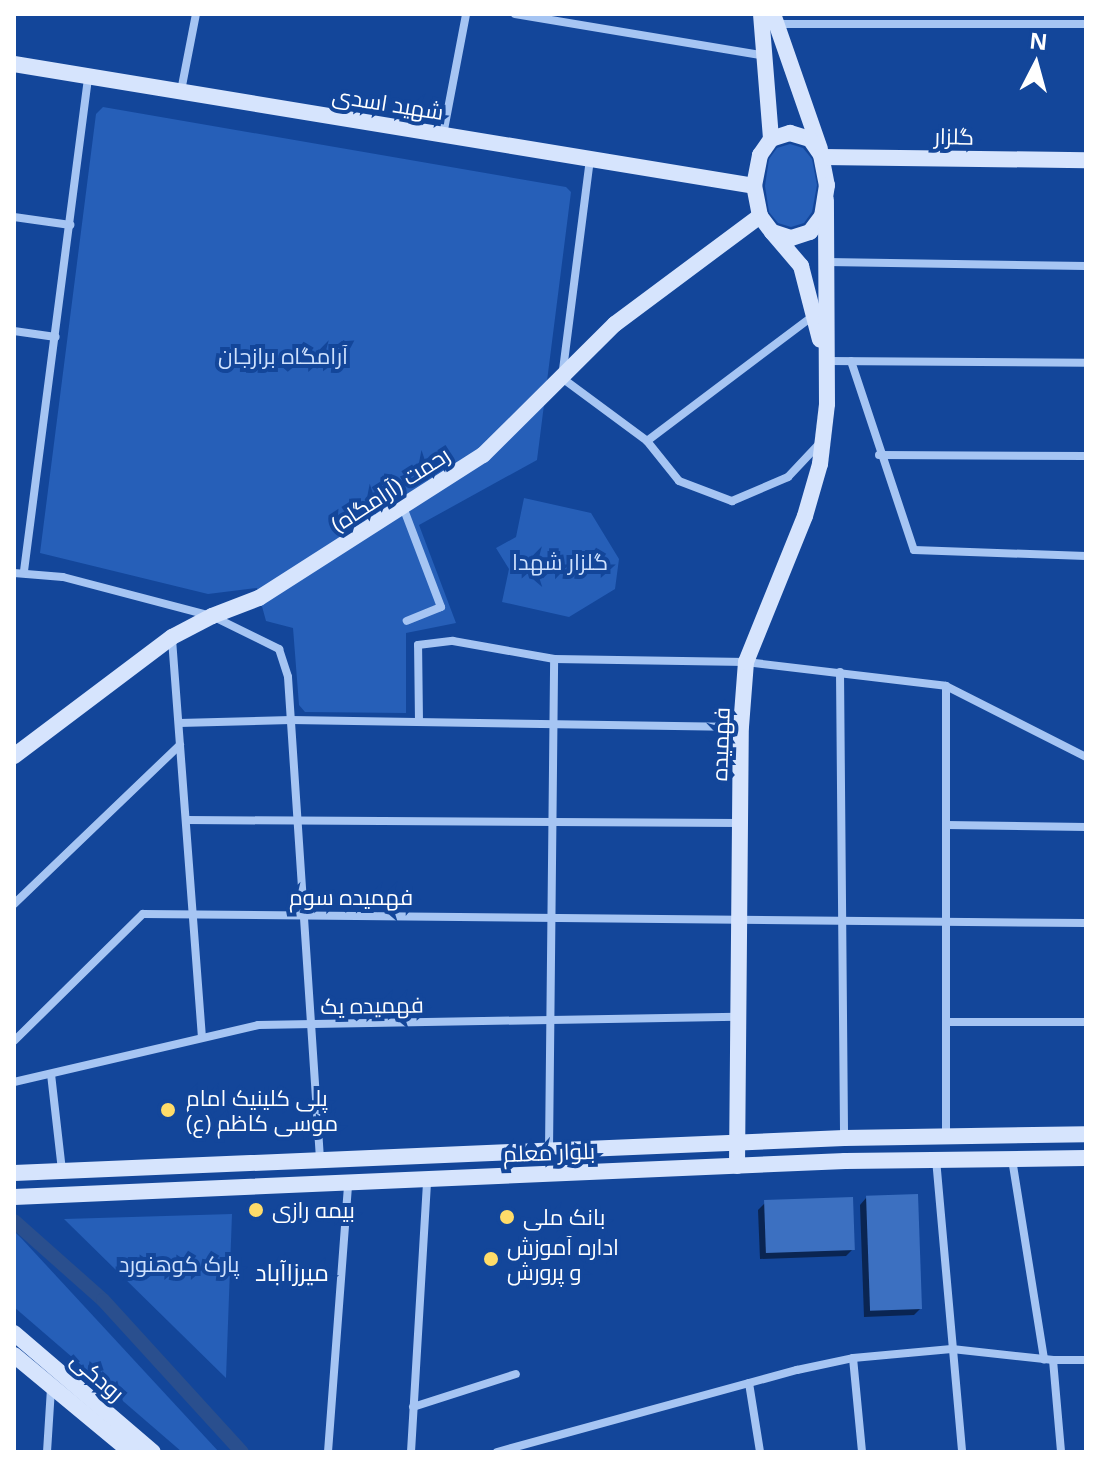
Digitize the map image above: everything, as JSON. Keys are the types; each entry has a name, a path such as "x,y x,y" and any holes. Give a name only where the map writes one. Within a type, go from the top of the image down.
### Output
{"street":[{"path":"181,91 196,14"},
{"path":"443,135 466,14"},
{"path":"515,14 767,56"},
{"path":"761,14 767,56 771,139 760,155 754,186 760,216 801,266 826,361"},
{"path":"991,14 991,25"},
{"path":"826,361 826,200 822,156 775,19 991,25 1086,24"},
{"name":"شهید اسدی","path":"14,64 754,186"},
{"path":"88,76 56,337 19,572 63,577 212,616 279,649 288,677 320,1160"},
{"path":"771,139 790,133 810,139 822,156"},
{"name":"گلزار","path":"822,156 1086,160"},
{"path":"590,159 562,378 647,441 679,481 732,501 788,477 823,439"},
{"path":"772,232 791,238 810,232 822,216 826,200"},
{"name":"رحمت (آرامگاه)","path":"14,756 172,637 212,616 259,598 483,455 615,324 760,216"},
{"path":"14,217 70,225"},
{"path":"826,262 1086,266"},
{"path":"647,441 814,315"},
{"path":"14,331 56,337"},
{"path":"826,361 1086,363"},
{"name":"فهمیده","path":"737,1166 741,727 746,662 805,516 820,464 827,404 826,361"},
{"path":"851,361 879,455 914,550 1086,556"},
{"path":"879,455 1086,456"},
{"path":"403,507 441,607 407,621"},
{"path":"172,637 202,1037"},
{"path":"419,722 418,645 453,641 554,659 746,662 946,686 1086,757"},
{"path":"549,1151 554,659"},
{"path":"840,672 844,1138"},
{"path":"946,686 946,1135"},
{"path":"179,723 291,720 741,727"},
{"path":"14,904 180,745"},
{"path":"186,820 740,823"},
{"path":"946,825 1086,827"},
{"name":"فهمیده سوم","path":"14,1041 143,914 1086,923"},
{"name":"فهمیده یک","path":"14,1082 258,1025 311,1028 550,1025 737,1017"},
{"path":"946,1022 1086,1022"},
{"path":"51,1074 62,1171"},
{"name":"بلوار معلم","path":"14,1173 844,1138 1086,1134"},
{"path":"936,1158 962,1452"},
{"name":"بلوار معلم","path":"14,1197 936,1158 1086,1158"},
{"path":"1012,1158 1049,1360 1061,1452"},
{"path":"411,1452 427,1179"},
{"path":"328,1452 348,1183"},
{"name":"رودکی","path":"14,1333 153,1452"},
{"path":"497,1452 853,1358 952,1349 1049,1360 1086,1360"},
{"name":"رودکی","path":"14,1355 131,1452"},
{"path":"853,1358 862,1452"},
{"path":"413,1407 516,1374"},
{"path":"749,1383 760,1452"},
{"path":"47,1452 52,1384"},
{"path":"535,1441 538,1452"}],"green space":[{"name":"آرامگاه برازجان","path":"103,107 566,187 571,192 537,460 419,525 456,623 406,633 406,713 305,712 299,705 293,628 266,621 257,588 208,594 40,553 96,114"},
{"path":"790,144 803,148 812,159 817,185 812,212 804,223 791,227 778,223 769,212 765,186 769,159 777,148"},
{"name":"گلزار شهدا","path":"524,498 591,513 619,559 615,589 569,617 502,602 509,569 496,548 516,537"},
{"name":"پارک کوهنورد","path":"232,1214 226,1378 64,1219"},
{"path":"14,1231 219,1452 182,1452 14,1307"}],"building":[{"path":"918,1194 922,1309 870,1311 866,1196"},
{"path":"853,1197 855,1250 766,1253 764,1200"}],"waterway":[{"path":"14,1221 103,1300 242,1452"}],"place":[{"name":"پلی کلینیک امام موسی کاظم (ع)","path":"168,1110"},
{"name":"بیمه رازی","path":"256,1210"},
{"name":"بانک ملی","path":"507,1217"},
{"name":"اداره آموزش و پرورش","path":"491,1259"}],"district":[{"name":"میرزاآباد","path":"292,1272"}]}
